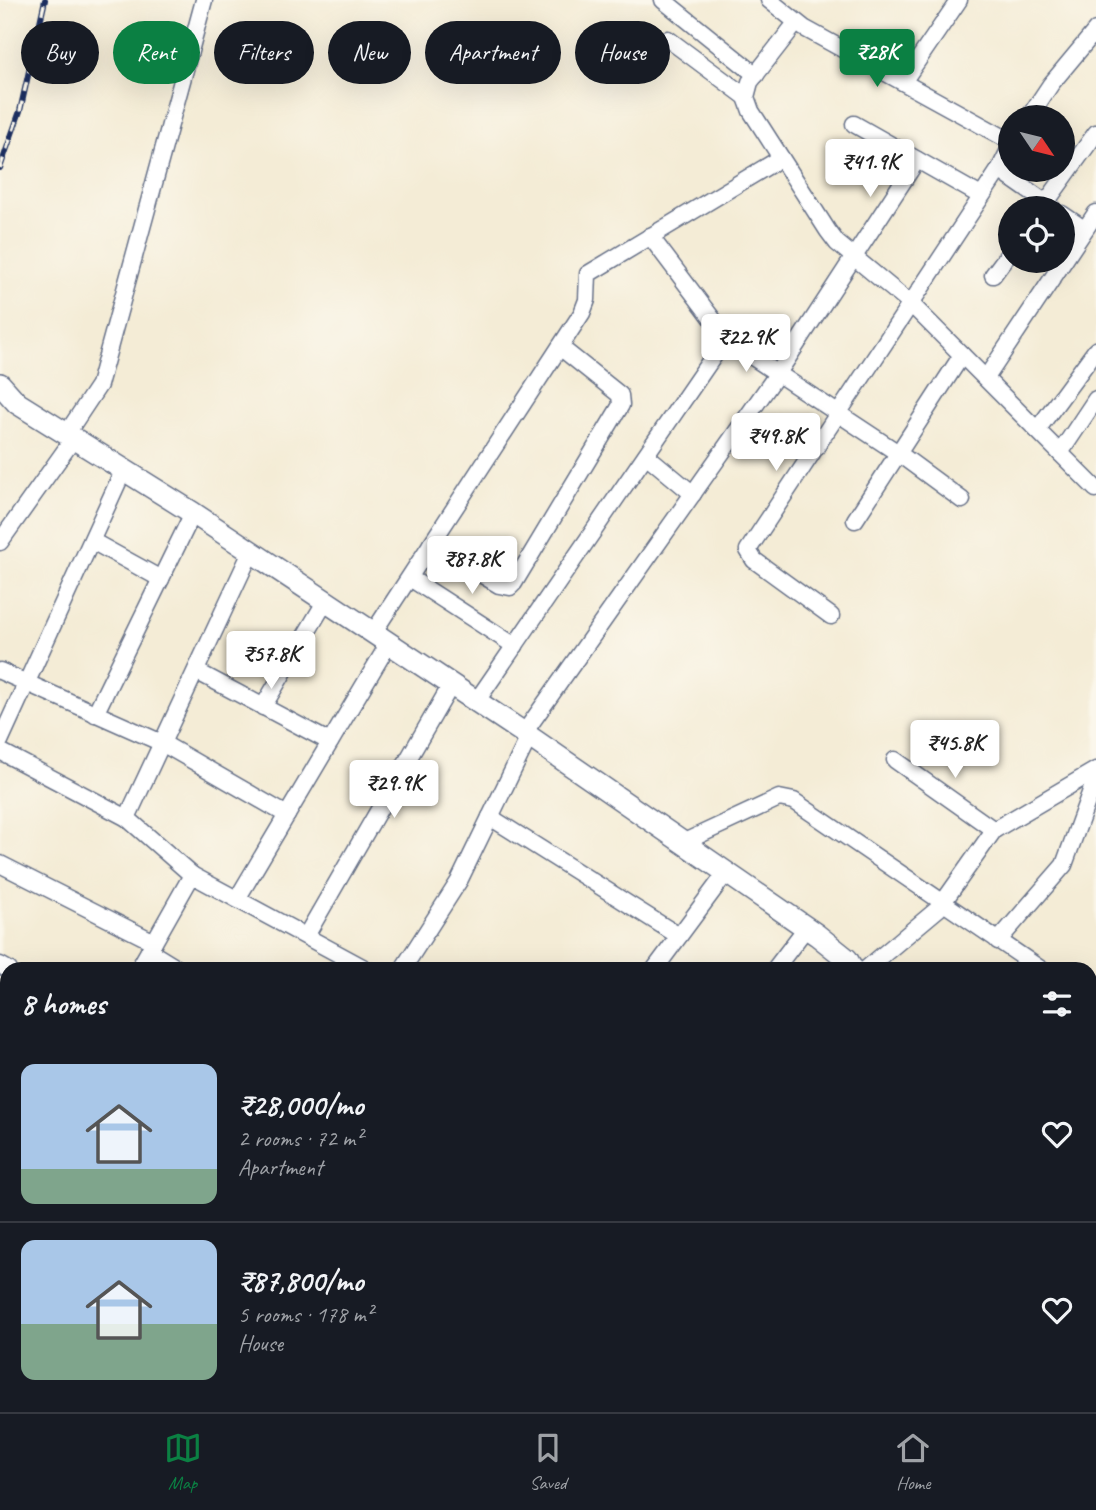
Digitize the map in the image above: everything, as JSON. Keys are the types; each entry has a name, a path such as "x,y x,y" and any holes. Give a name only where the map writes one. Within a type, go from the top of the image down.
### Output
{"street":[{"path":"0,542 70,436 99,385 204,0"},
{"path":"663,0 756,75"},
{"path":"769,0 796,23 998,134"},
{"path":"903,82 959,0"},
{"path":"746,97 750,82 796,23"},
{"path":"1037,105 1051,83 1096,30"},
{"path":"670,40 746,97 751,111 832,238 912,305 1096,489"},
{"path":"854,124 981,196"},
{"path":"1054,196 1096,133"},
{"path":"237,899 330,742 410,578 585,307 588,274 781,158"},
{"path":"407,962 459,881 526,735 778,373 917,160"},
{"path":"831,616 754,560 748,550 998,171"},
{"path":"1015,182 1034,196"},
{"path":"986,378 1096,213"},
{"path":"1075,223 1084,229"},
{"path":"650,236 726,338 898,453 962,500"},
{"path":"993,275 998,269"},
{"path":"477,702 726,338"},
{"path":"432,544 499,585 504,587 514,583 621,405 620,395 560,347"},
{"path":"1037,430 1096,350"},
{"path":"855,520 962,355"},
{"path":"0,384 17,403 193,513 526,735 806,928 847,962"},
{"path":"1059,453 1096,400"},
{"path":"646,455 693,494"},
{"path":"0,741 124,470"},
{"path":"95,713 193,513"},
{"path":"92,541 161,579"},
{"path":"127,818 251,552"},
{"path":"410,578 515,646"},
{"path":"263,707 326,602"},
{"path":"0,671 162,743 287,815"},
{"path":"196,671 330,742"},
{"path":"306,936 451,685"},
{"path":"0,751 127,818 192,875 354,962"},
{"path":"895,760 994,830"},
{"path":"874,962 943,904 994,830 1096,770"},
{"path":"998,941 1064,865 1096,777"},
{"path":"682,843 773,801 794,801 1030,962"},
{"path":"490,817 679,936"},
{"path":"0,864 151,947 170,962"},
{"path":"660,962 726,873"},
{"path":"143,962 192,875"},
{"path":"780,962 806,928"}],"railway":[{"path":"0,168 20,111 45,0"}]}
